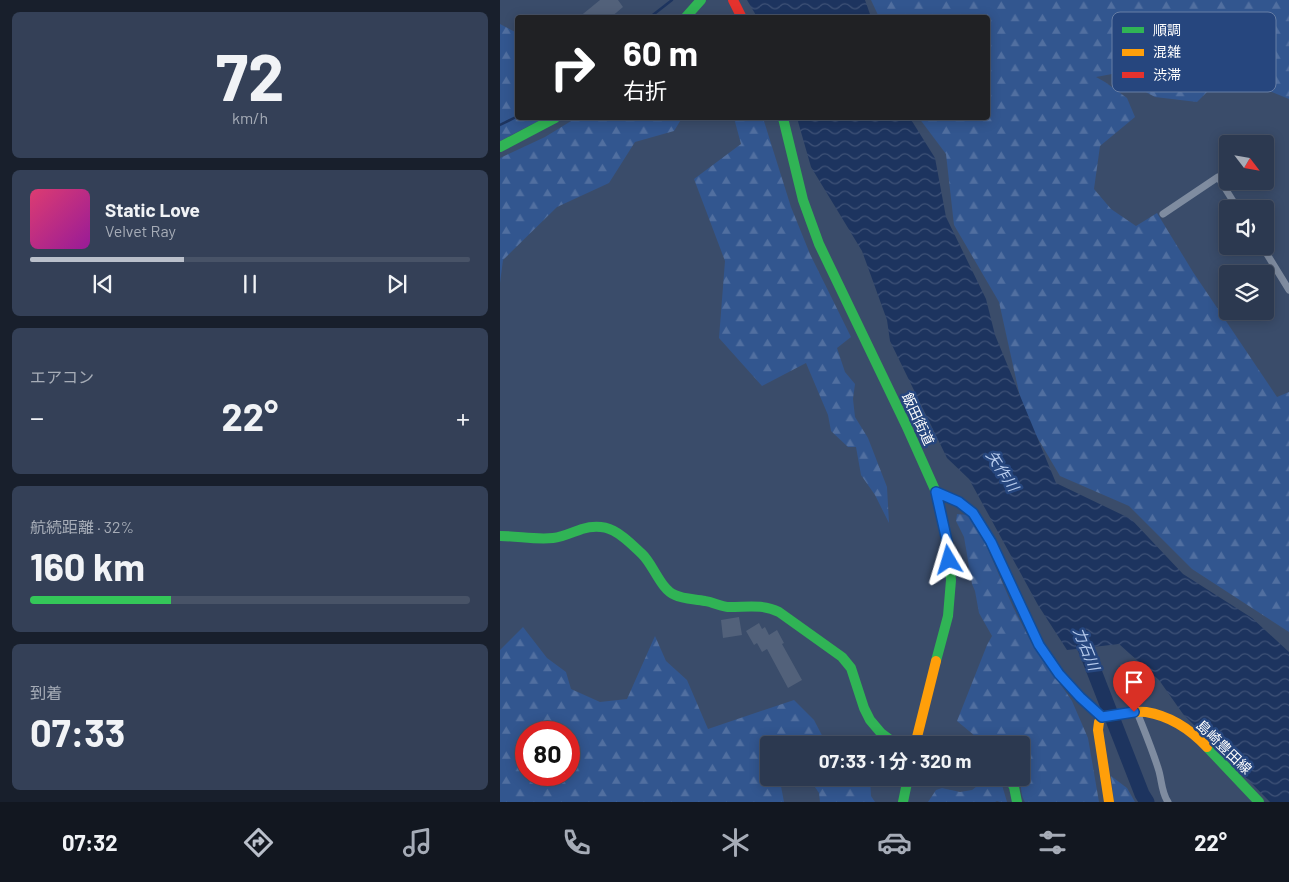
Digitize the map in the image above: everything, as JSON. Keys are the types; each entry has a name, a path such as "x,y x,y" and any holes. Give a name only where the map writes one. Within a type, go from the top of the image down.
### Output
{"main road":[{"path":"688,15 701,0"},
{"path":"733,0 740,15"},
{"path":"500,147 551,120"},
{"name":"飯田街道","path":"783,120 803,200 819,244 936,492 947,541 951,580 948,616 917,736"},
{"path":"500,536 554,538 594,523 607,527 622,536 643,555 663,584 674,595 702,599 728,607 760,606 773,609 842,657 851,668 864,708 870,720 885,736"},
{"name":"島崎豊田線","path":"1102,717 1135,712 1161,716 1183,726 1203,743 1259,802"},
{"path":"1102,717 1098,730 1109,802"},
{"path":"903,802 906,786"},
{"path":"1013,786 1017,802"}],"street":[{"path":"1163,214 1218,177 1232,200"},
{"path":"1268,255 1289,290"},
{"path":"936,492 959,502 973,513 991,542 1039,645 1064,680 1102,717"},
{"path":"1135,712 1150,743 1159,771 1164,797 1168,802"}],"green space":[{"path":"871,0 1289,0 1289,99 1272,92 1276,92 1276,12 1112,12 1112,74 1096,77 1112,87 1112,92 1119,92 1127,98 1135,117 1100,146 1094,189 1111,209 1136,226 1157,213 1219,311 1219,320 1225,320 1277,397 1289,392 1289,632 1192,569 1129,506 1060,476 1024,415 999,302 954,225 946,154 920,120 990,120 990,15 878,15"},
{"path":"500,24 515,32 515,120 540,120 500,141"},
{"path":"1146,92 1207,92 1197,102 1155,97"},
{"path":"573,120 681,120 674,131 635,142 609,183 557,207 503,260 500,283 500,158 545,137"},
{"path":"735,120 764,120 791,207 810,254 851,337 837,348 845,372 855,384 853,399 855,417 868,438 887,487 889,523 875,495 861,475 856,447 848,447 831,431 828,415 806,363 762,386 719,338 725,261 694,179 741,144"},
{"path":"957,514 968,515 982,536 1013,607 1031,642 1072,701 1088,738 1099,802 1025,802 1021,786 1030,786 1030,736 975,736 957,721 992,636 979,613 964,537 956,521"},
{"path":"523,627 547,658 566,672 571,689 600,702 627,699 655,636 666,661 687,680 708,729 794,700 814,720 822,736 760,736 760,786 781,786 784,802 500,802 500,650"},
{"path":"1111,776 1127,788 1135,802 1114,802"},
{"path":"814,786 870,786 871,796 875,802 820,802 819,793"},
{"path":"977,786 1002,786 1007,802 928,802 936,790 942,788 960,792 972,790"}],"water":[{"path":"747,0 865,0 870,15 756,15"},
{"name":"矢作川","path":"798,120 911,120 935,158 946,217 986,299 995,335 1056,483 1131,519 1183,574 1252,618 1289,652 1289,802 1270,802 1183,714 1159,680 1119,644 1067,650 1038,605 969,479 947,458 890,341 887,320 862,251 811,167"}],"building":[{"path":"600,0 618,0 623,7 614,15 582,15"},
{"path":"739,617 742,635 723,638 721,620"},
{"path":"759,623 762,629 765,627 769,635 777,630 784,643 782,644 802,680 788,688 767,649 762,652 757,643 754,645 746,631"},
{"path":"1126,663 1128,669 1131,669 1133,677 1124,679 1120,665"}],"waterway":[{"path":"653,15 672,0"},
{"path":"500,125 515,118"},
{"name":"力石川","path":"1078,630 1142,794 1147,802"}],"traffic: fast":[{"path":"688,15 701,0"},
{"path":"500,147 551,120"},
{"path":"783,120 803,200 819,244 936,492 947,541 951,580 948,616 936,661"},
{"path":"500,536 553,538 582,529 601,527 615,532 629,541 646,558 665,588 675,595 727,607 761,607 779,612 842,657 851,668 864,708 870,720 885,736"},
{"path":"1207,747 1259,802"},
{"path":"903,802 906,786"},
{"path":"1013,786 1017,802"}],"traffic: slow":[{"path":"917,736 936,661"},
{"path":"1109,802 1098,730 1102,717 1135,712 1155,714 1180,725 1207,747"}],"traffic: jam":[{"path":"733,0 740,15"}],"route":[{"path":"949,560 947,541 936,492 959,502 973,513 991,542 1035,638 1059,674 1102,717 1134,712"}]}
